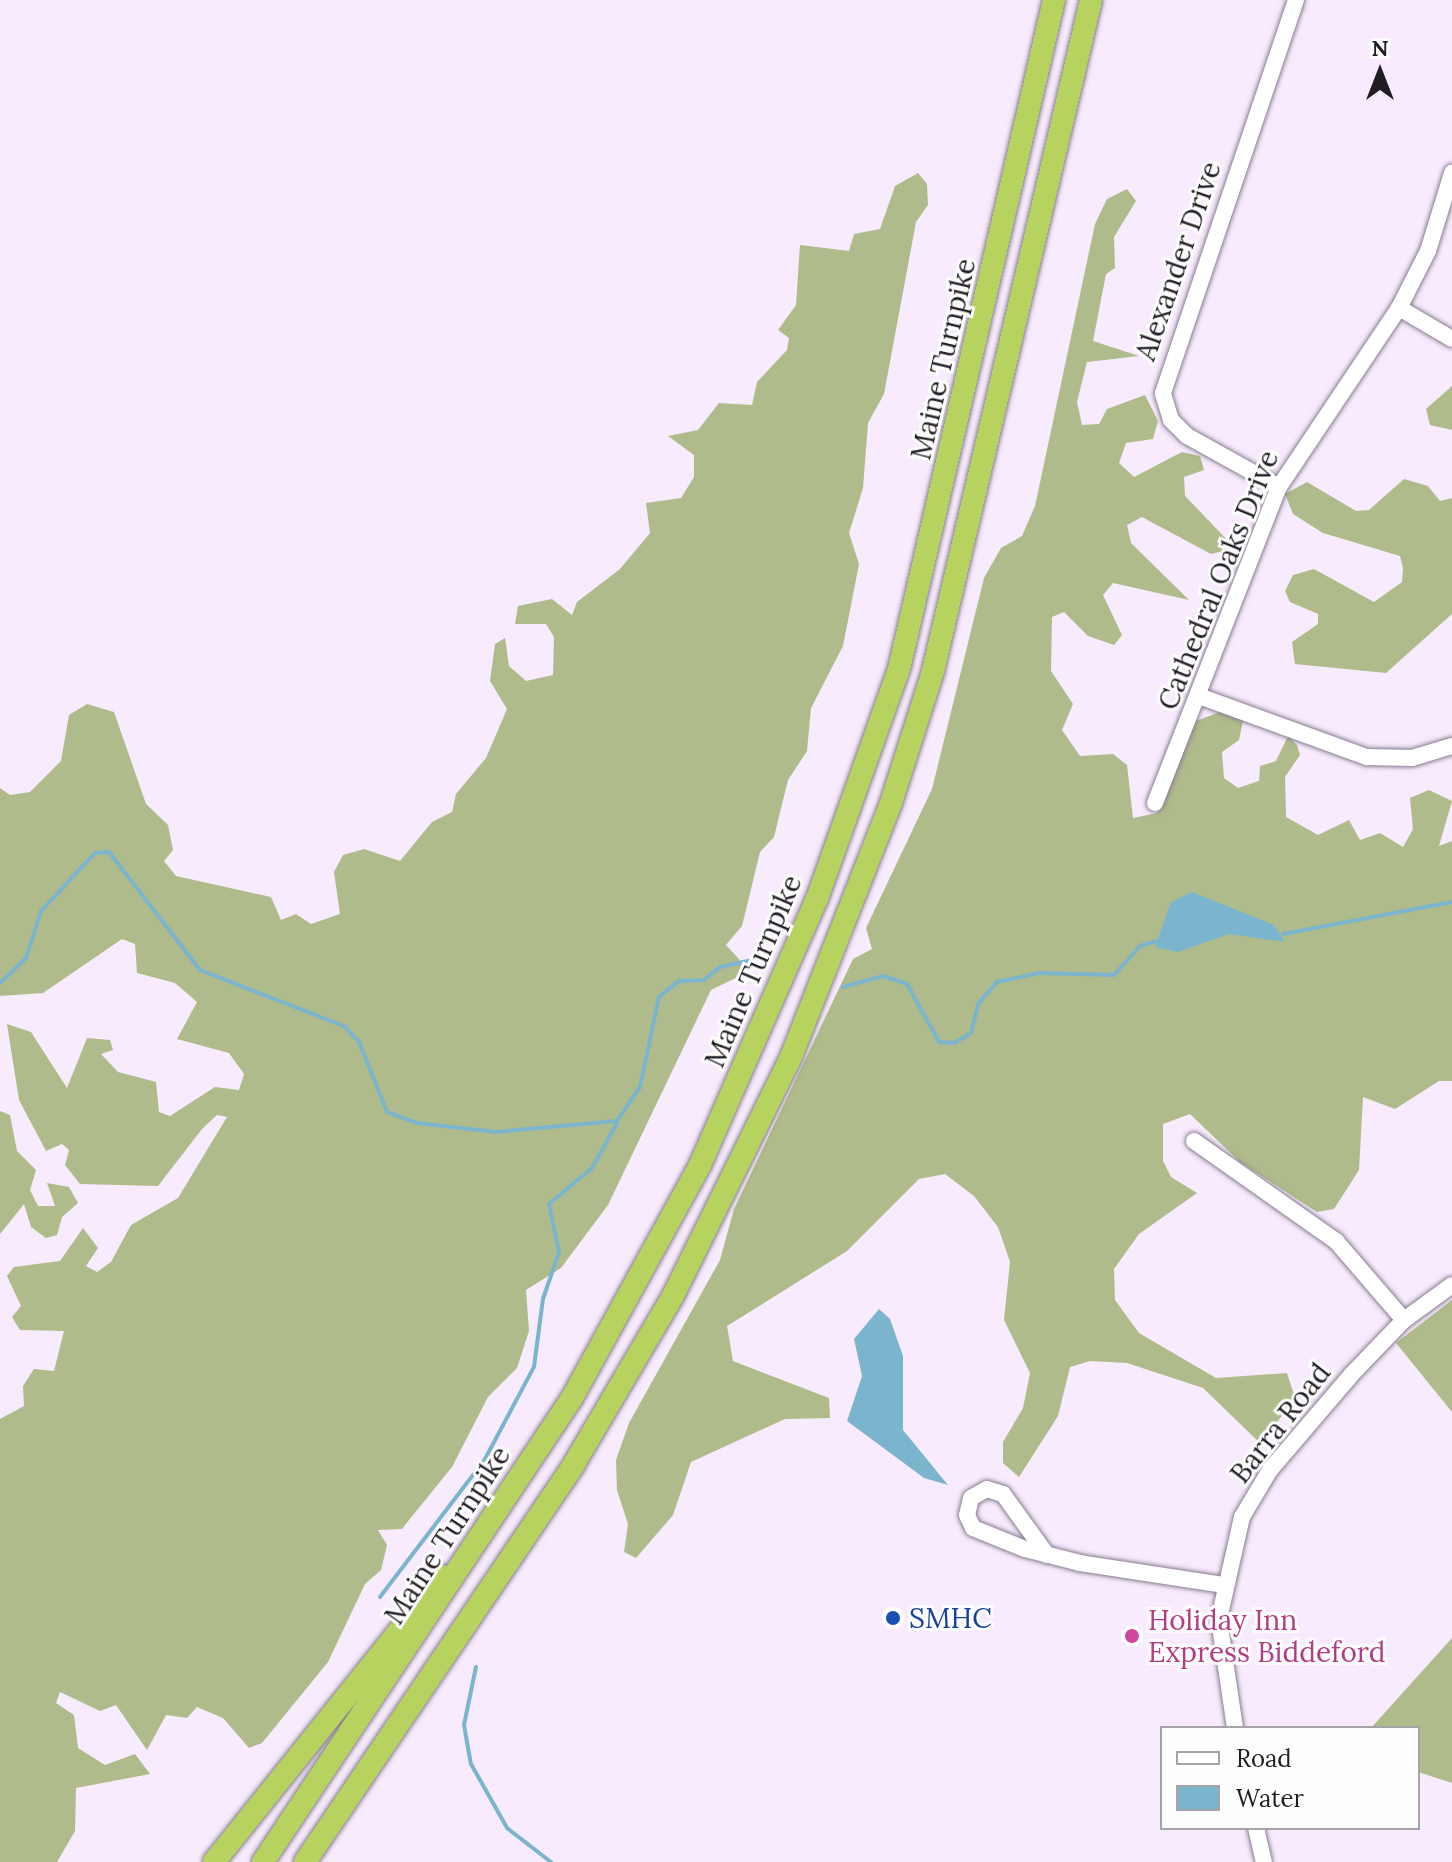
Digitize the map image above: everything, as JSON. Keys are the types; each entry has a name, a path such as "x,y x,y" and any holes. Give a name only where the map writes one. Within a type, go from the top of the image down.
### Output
{"highway":[{"name":"Maine Turnpike","path":"263,1862 466,1564 572,1398 693,1178 856,801 934,534 1054,0"},
{"path":"305,1862 574,1464 673,1296 791,1057 886,817 933,671 1091,0"},
{"path":"214,1862 440,1578 466,1564"}],"street":[{"name":"Alexander Drive","path":"1279,487 1187,436 1171,420 1163,393 1296,0"},
{"name":"Cathedral Oaks Drive","path":"1155,803 1279,487 1399,308 1431,244 1452,173"},
{"path":"1399,308 1452,339"},
{"path":"1199,696 1367,757 1412,758 1452,746"},
{"path":"1194,1141 1336,1241 1404,1320"},
{"name":"Barra Road","path":"1235,1726 1221,1656 1223,1585 1234,1538 1260,1484 1404,1320 1452,1285"},
{"path":"1047,1555 1008,1499 990,1489 974,1495 967,1510 980,1531 1047,1555 1223,1585"},
{"path":"980,1531 1009,1523 1008,1499"},
{"path":"1256,1830 1264,1862"}],"green space":[{"path":"918,173 927,184 928,205 916,222 884,394 868,423 863,488 849,533 859,564 843,646 811,708 807,751 788,780 774,837 760,852 742,926 726,945 750,971 711,990 608,1205 561,1268 526,1290 529,1331 517,1368 488,1397 452,1467 402,1529 378,1530 387,1545 381,1570 365,1584 328,1662 262,1743 249,1748 223,1718 197,1707 187,1718 166,1715 147,1750 116,1705 100,1711 60,1692 56,1703 74,1715 78,1748 105,1765 135,1754 150,1774 76,1788 75,1831 57,1862 0,1862 0,1419 24,1406 23,1386 34,1369 54,1371 64,1331 20,1330 12,1317 21,1306 7,1276 14,1267 60,1261 83,1228 98,1248 86,1266 97,1272 111,1262 131,1225 178,1198 227,1117 217,1115 202,1129 158,1186 80,1184 65,1165 69,1150 62,1144 46,1151 19,1100 7,1024 31,1032 67,1088 87,1038 110,1040 113,1050 101,1054 118,1072 156,1082 159,1112 170,1116 215,1087 239,1090 244,1074 229,1053 177,1039 197,1002 175,983 137,973 135,944 122,939 43,993 0,996 0,788 10,795 30,792 61,761 69,715 87,704 114,712 146,804 168,825 173,850 164,861 176,876 271,897 281,920 296,914 311,924 340,914 334,872 343,855 364,849 400,861 432,822 452,812 456,794 486,758 507,709 490,681 495,644 505,638 509,666 526,681 553,675 554,637 546,624 515,624 518,606 552,599 572,615 577,602 620,569 650,533 646,503 681,498 694,477 694,455 668,436 698,430 719,403 752,405 757,382 787,350 789,338 778,330 796,305 800,245 849,251 854,234 880,229 895,186"},
{"path":"1127,189 1136,201 1114,237 1115,268 1106,274 1093,341 1139,356 1087,362 1077,402 1082,425 1099,424 1107,409 1145,395 1158,421 1153,439 1126,443 1119,463 1134,477 1182,452 1200,456 1204,470 1184,477 1185,496 1235,548 1211,554 1142,517 1127,525 1131,543 1189,600 1113,583 1103,595 1122,635 1114,645 1088,636 1064,612 1052,617 1051,671 1073,704 1062,730 1080,756 1113,754 1127,765 1133,818 1157,813 1196,721 1220,712 1243,721 1239,740 1222,752 1224,778 1238,788 1259,781 1260,766 1276,761 1288,736 1297,745 1300,755 1285,777 1286,817 1318,835 1349,820 1360,840 1380,833 1403,847 1413,829 1410,798 1429,790 1452,801 1439,846 1452,841 1452,1081 1439,1081 1395,1109 1363,1097 1359,1170 1334,1209 1317,1212 1240,1162 1190,1114 1163,1124 1163,1161 1171,1177 1197,1193 1139,1234 1114,1269 1115,1300 1139,1333 1216,1378 1287,1373 1295,1398 1261,1444 1203,1388 1127,1363 1090,1361 1070,1367 1058,1416 1019,1477 1003,1463 1003,1442 1023,1408 1030,1373 1004,1320 1010,1262 998,1227 974,1196 945,1174 919,1179 847,1251 727,1326 733,1361 829,1398 830,1418 785,1419 691,1462 673,1515 636,1558 624,1552 628,1524 617,1490 616,1460 629,1423 720,1260 734,1209 853,959 872,949 866,928 932,789 984,578 1001,548 1022,536 1035,506 1095,224 1107,199"},
{"path":"1452,386 1452,430 1430,425 1426,409"},
{"path":"1404,479 1428,486 1440,501 1452,498 1452,614 1386,673 1295,664 1292,642 1318,624 1318,614 1290,602 1285,591 1293,575 1314,569 1374,602 1402,582 1403,568 1400,556 1323,533 1293,514 1285,494 1307,482 1356,511 1369,510"},
{"path":"0,1111 10,1115 17,1151 36,1170 30,1190 38,1206 55,1206 47,1183 69,1187 78,1203 62,1217 57,1235 46,1238 31,1227 24,1204 0,1234"},
{"path":"1452,1300 1452,1412 1396,1343"},
{"path":"1452,1638 1452,1783 1420,1773 1420,1726 1373,1726"}],"water":[{"path":"1192,892 1274,925 1285,942 1229,934 1178,952 1155,947 1171,902"},
{"path":"879,1309 890,1319 903,1356 903,1430 948,1485 924,1478 847,1421 862,1376 854,1339"}],"waterway":[{"path":"0,983 26,958 41,911 95,853 109,852 200,970 344,1026 359,1042 387,1112 417,1123 495,1132 617,1121 640,1087 659,997 679,981 704,980 720,967 767,957"},
{"path":"1283,934 1452,902"},
{"path":"843,987 883,976 907,984 939,1042 954,1043 971,1033 978,1004 997,982 1039,973 1114,975 1140,946 1161,940"},
{"path":"380,1597 485,1459 534,1367 543,1299 559,1252 549,1204 592,1168 617,1123"},
{"path":"476,1667 464,1725 471,1764 507,1828 551,1862"}],"place":[{"name":"SMHC","path":"893,1618"},
{"name":"Holiday Inn Express Biddeford","path":"1132,1636"}]}
